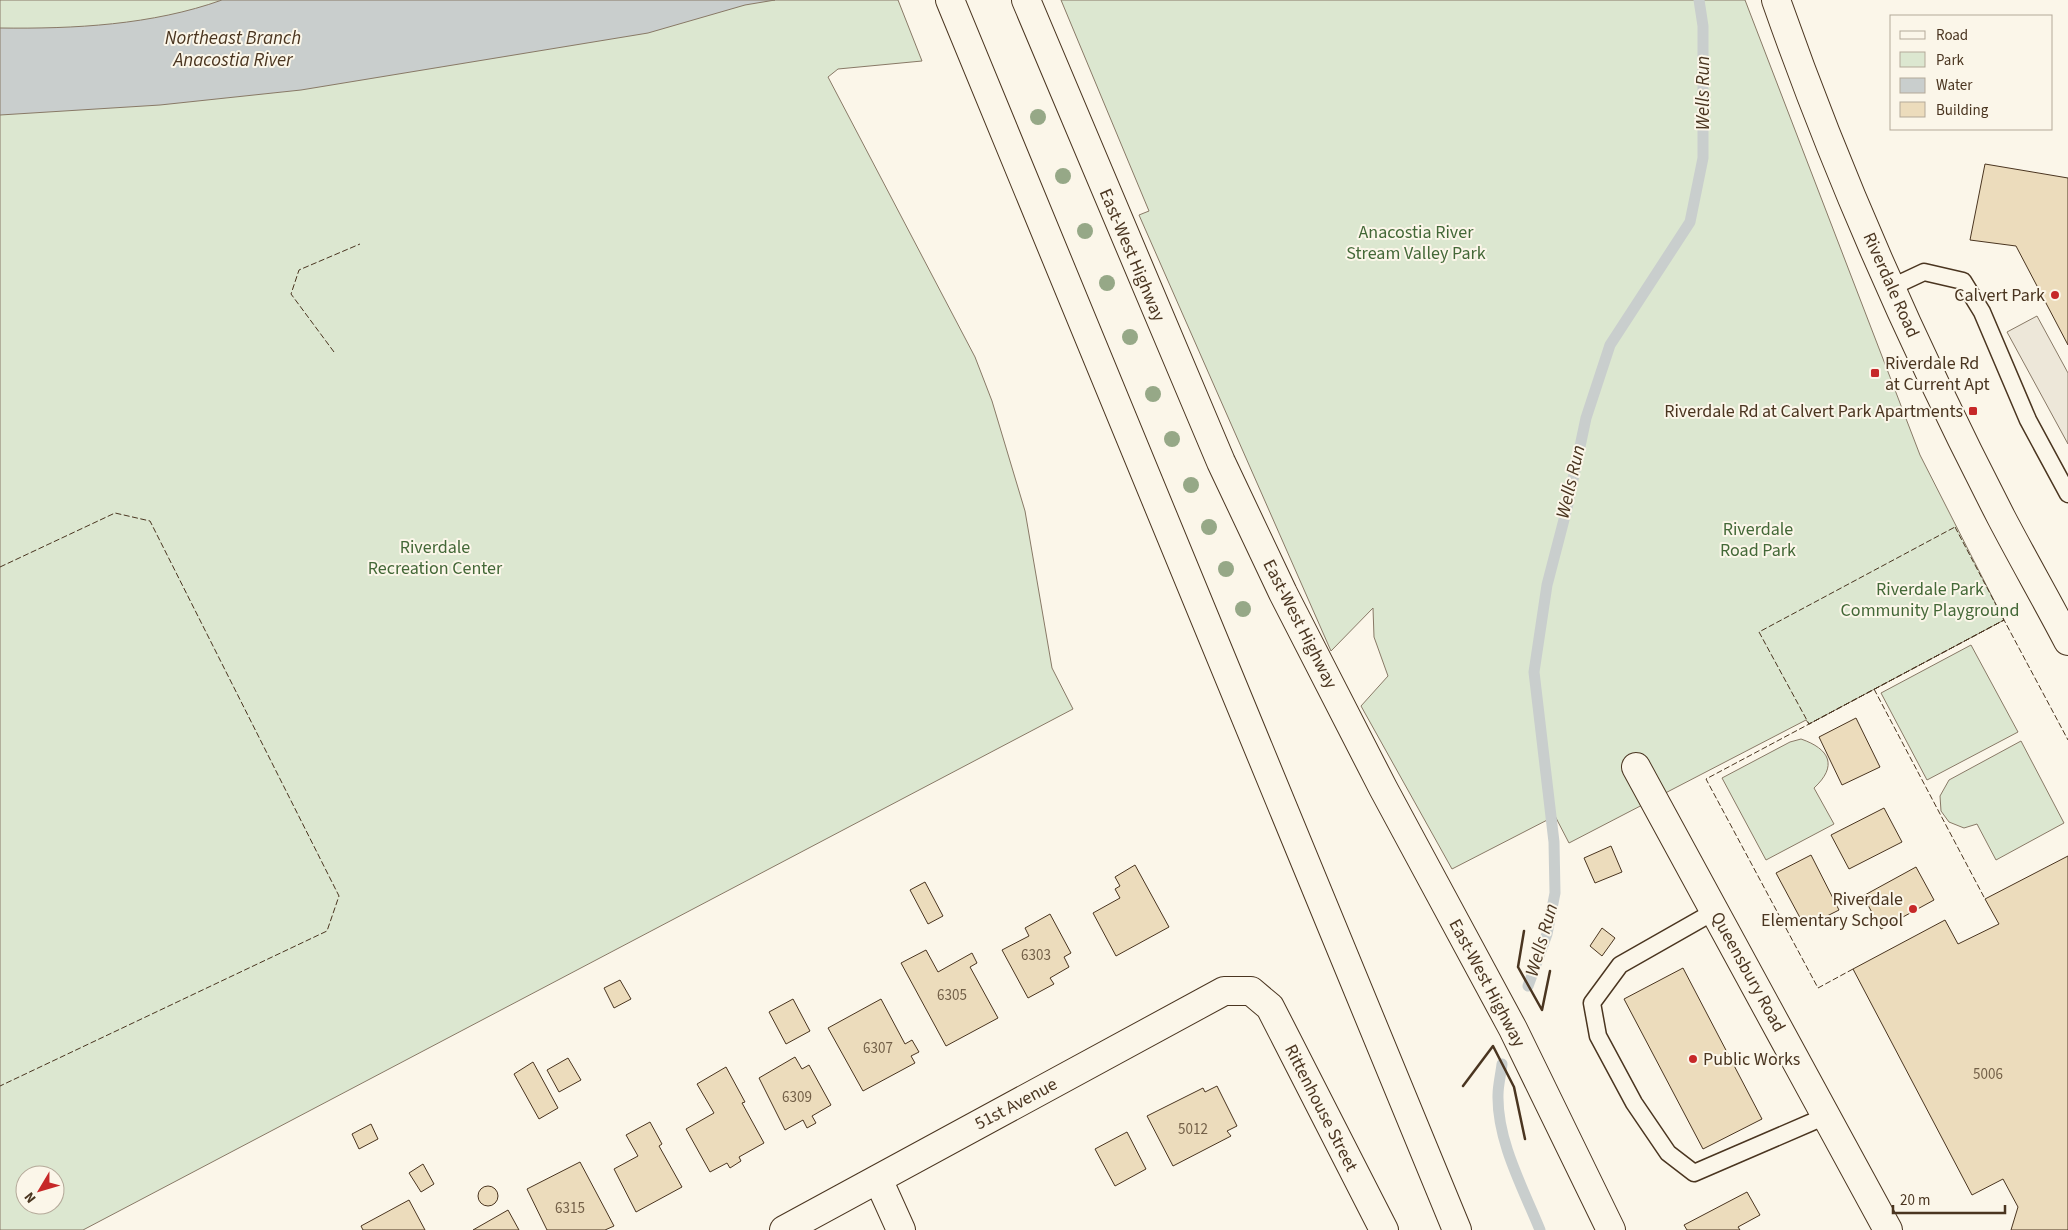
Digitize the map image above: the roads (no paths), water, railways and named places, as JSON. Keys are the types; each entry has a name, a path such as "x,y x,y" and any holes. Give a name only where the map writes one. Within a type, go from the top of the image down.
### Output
{"main road":[{"path":"950,0 1457,1230"},
{"name":"East-West Highway","path":"1026,0 1217,453 1279,585 1383,788 1513,1029 1611,1230"},
{"name":"Riverdale Road","path":"1776,0 1807,88 1853,202 2001,517 2065,629"},
{"name":"Queensbury Road","path":"1636,766 1888,1230"},
{"name":"51st Avenue","path":"784,1230 1224,991 1251,990"},
{"name":"Rittenhouse Street","path":"1251,990 1270,1007 1384,1230"},
{"path":"878,1179 901,1230"}],"lane":[{"path":"1892,286 1924,272 1963,281 1982,312 2028,420 2068,494"},
{"path":"1715,911 1620,965 1592,1004 1598,1036 1634,1104 1668,1153 1694,1173 1826,1116"}],"water":[{"name":"Northeast Branch Anacostia River","path":"222,0 775,0 745,5 648,33 301,90 160,105 0,115 0,28 56,28 112,24 168,15"}],"waterway":[{"name":"Wells Run","path":"1528,986 1547,934 1555,893 1554,842 1534,672 1547,585 1567,508 1586,418 1610,345 1690,222 1703,158 1703,26 1699,0"},
{"path":"1502,1064 1498,1087 1502,1130 1512,1164 1540,1230"}],"place":[{"name":"Calvert Park","path":"2055,295"},
{"name":"Riverdale Rd at Current Apt","path":"1875,373"},
{"name":"Riverdale Rd at Calvert Park Apartments","path":"1973,411"},
{"name":"Riverdale Elementary School","path":"1913,909"},
{"name":"Public Works","path":"1693,1059"}],"park label":[{"name":"Anacostia River Stream Valley Park","path":"1416,242"},
{"name":"Riverdale Road Park","path":"1758,539"},
{"name":"Riverdale Recreation Center","path":"435,557"},
{"name":"Riverdale Park Community Playground","path":"1930,599"}]}
